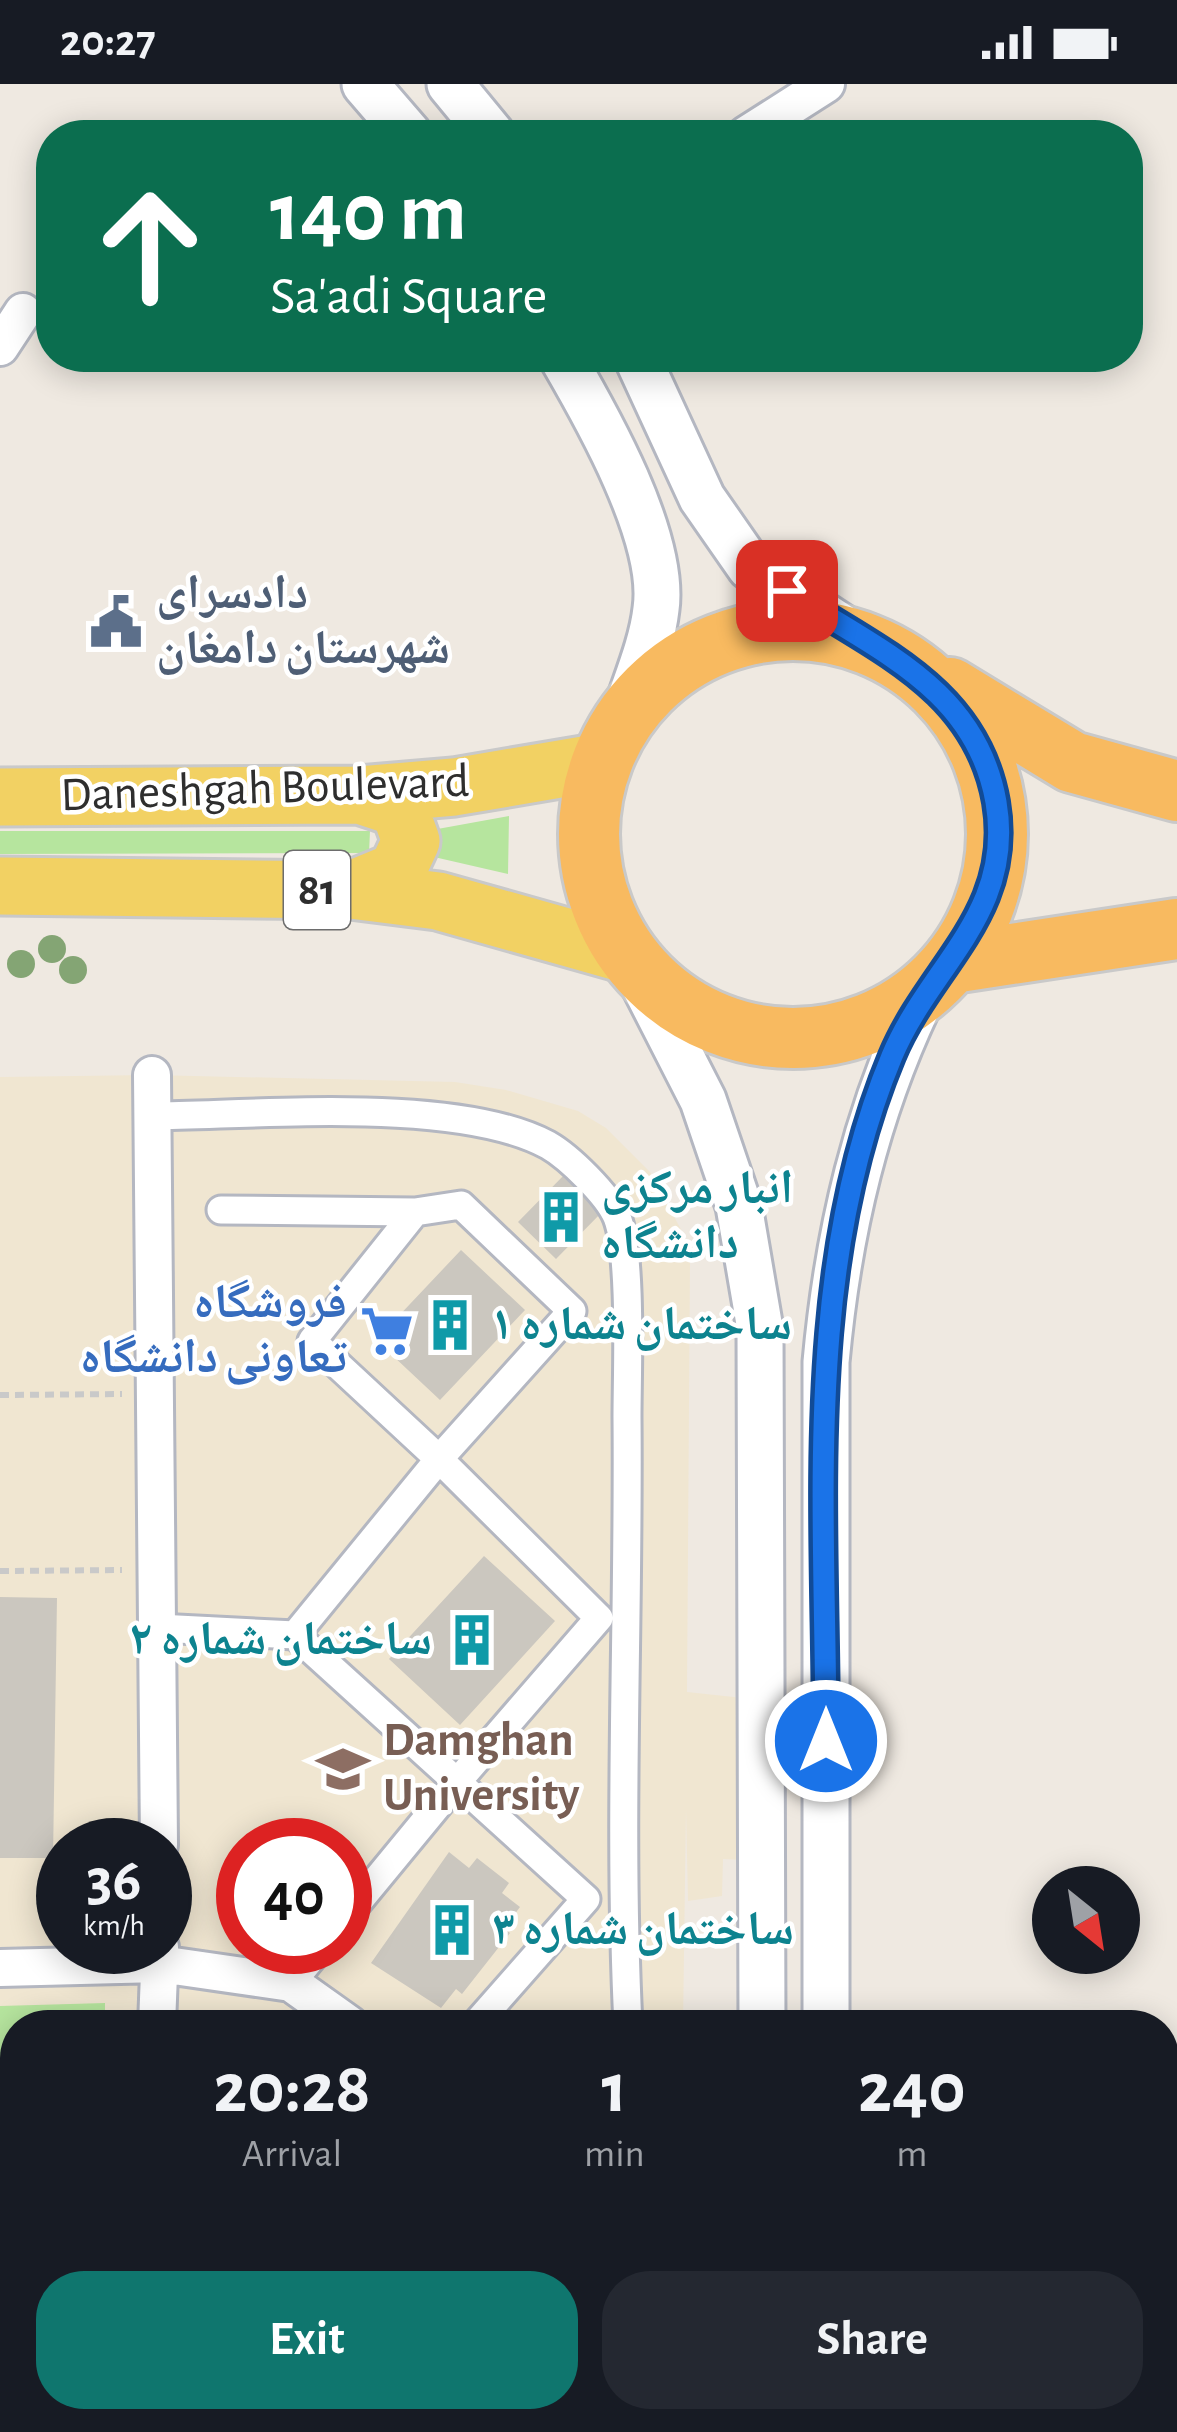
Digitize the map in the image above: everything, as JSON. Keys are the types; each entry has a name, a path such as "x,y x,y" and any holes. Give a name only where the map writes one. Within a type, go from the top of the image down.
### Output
{"highway":[{"path":"613,740 660,678 705,649 739,638 809,629 885,652 1072,762 1177,791"},
{"name":"81","path":"613,740 589,811 589,861 602,910 630,959 673,1001 705,1018 773,1038 844,1031 878,1020 938,977 982,914 997,860 996,804 981,749 961,718 885,652"},
{"name":"81","path":"938,977 1177,929"}],"main road":[{"name":"Daneshgah Boulevard","path":"0,797 360,795 454,787 613,740"},
{"path":"352,890 397,871 411,841 399,808 360,795"},
{"name":"Daneshgah Boulevard","path":"0,886 352,890 438,901 630,959"}],"street":[{"path":"365,84 396,120"},
{"path":"450,84 480,120"},
{"path":"766,120 806,89"},
{"path":"0,347 23,312"},
{"path":"571,372 596,414 644,524 657,607 613,740"},
{"path":"644,372 703,498 750,567 885,652"},
{"path":"630,959 703,1100 739,1206 760,1329 762,2010"},
{"path":"826,2010 826,1362 832,1300 862,1151 892,1057 938,977"},
{"path":"152,1076 160,1818"},
{"path":"152,1116 472,1121 549,1146 617,1216 626,1309 629,1617 622,1897 627,2010"},
{"path":"221,1210 415,1212 461,1205 572,1311 626,1309"},
{"path":"415,1212 312,1341 599,1618 629,1617"},
{"path":"295,1635 439,1459 572,1311"},
{"path":"372,1885 599,1618"},
{"path":"158,1628 295,1635 586,1899 622,1897"},
{"path":"488,2010 586,1899"},
{"path":"192,1963 291,1983 329,2010"},
{"path":"0,1968 36,1965"},
{"path":"158,2010 159,1974"},
{"path":"291,1983 298,1974"}],"path":[{"path":"0,1395 156,1394"},
{"path":"0,1570 158,1569"}],"shaded area":[{"name":"Damghan University","path":"152,1075 455,1082 506,1090 578,1111 606,1128 650,1172 684,1235 690,1260 687,1692 743,1698 746,1860 723,1859 722,1896 688,1901 686,1808 683,2010 0,2010 0,1077"}],"green space":[{"path":"509,816 508,874 421,854 421,832"},
{"path":"0,831 370,831 369,853 0,854"},
{"path":"105,2003 105,2010 0,2010 0,2006"}],"building":[{"name":"انبار مرکزی دانشگاه","path":"565,1174 603,1211 556,1259 518,1222"},
{"name":"ساختمان شماره ۱","path":"461,1250 525,1310 440,1400 376,1340"},
{"name":"ساختمان شماره ۲","path":"484,1556 555,1621 460,1725 389,1659"},
{"path":"0,1597 57,1598 54,1818 36,1818 36,1858 0,1858"},
{"name":"ساختمان شماره ۳","path":"449,1852 469,1868 477,1858 509,1883 502,1893 520,1907 504,1928 510,1933 462,1994 456,1989 441,2008 372,1962"}],"place":[{"name":"دادسرای شهرستان دامغان","path":"116,622"},
{"name":"انبار مرکزی دانشگاه","path":"561,1217"},
{"name":"ساختمان شماره ۱","path":"450,1325"},
{"name":"فروشگاه تعاونی دانشگاه","path":"387,1331"},
{"name":"ساختمان شماره ۲","path":"472,1640"},
{"name":"Damghan University","path":"343,1769"},
{"name":"ساختمان شماره ۳","path":"452,1930"}],"route":[{"path":"787,591 861,640 909,664 951,701 981,749 996,804 997,860 982,914 952,963 924,992 892,1057 844,1217 826,1362 826,1741"}]}
